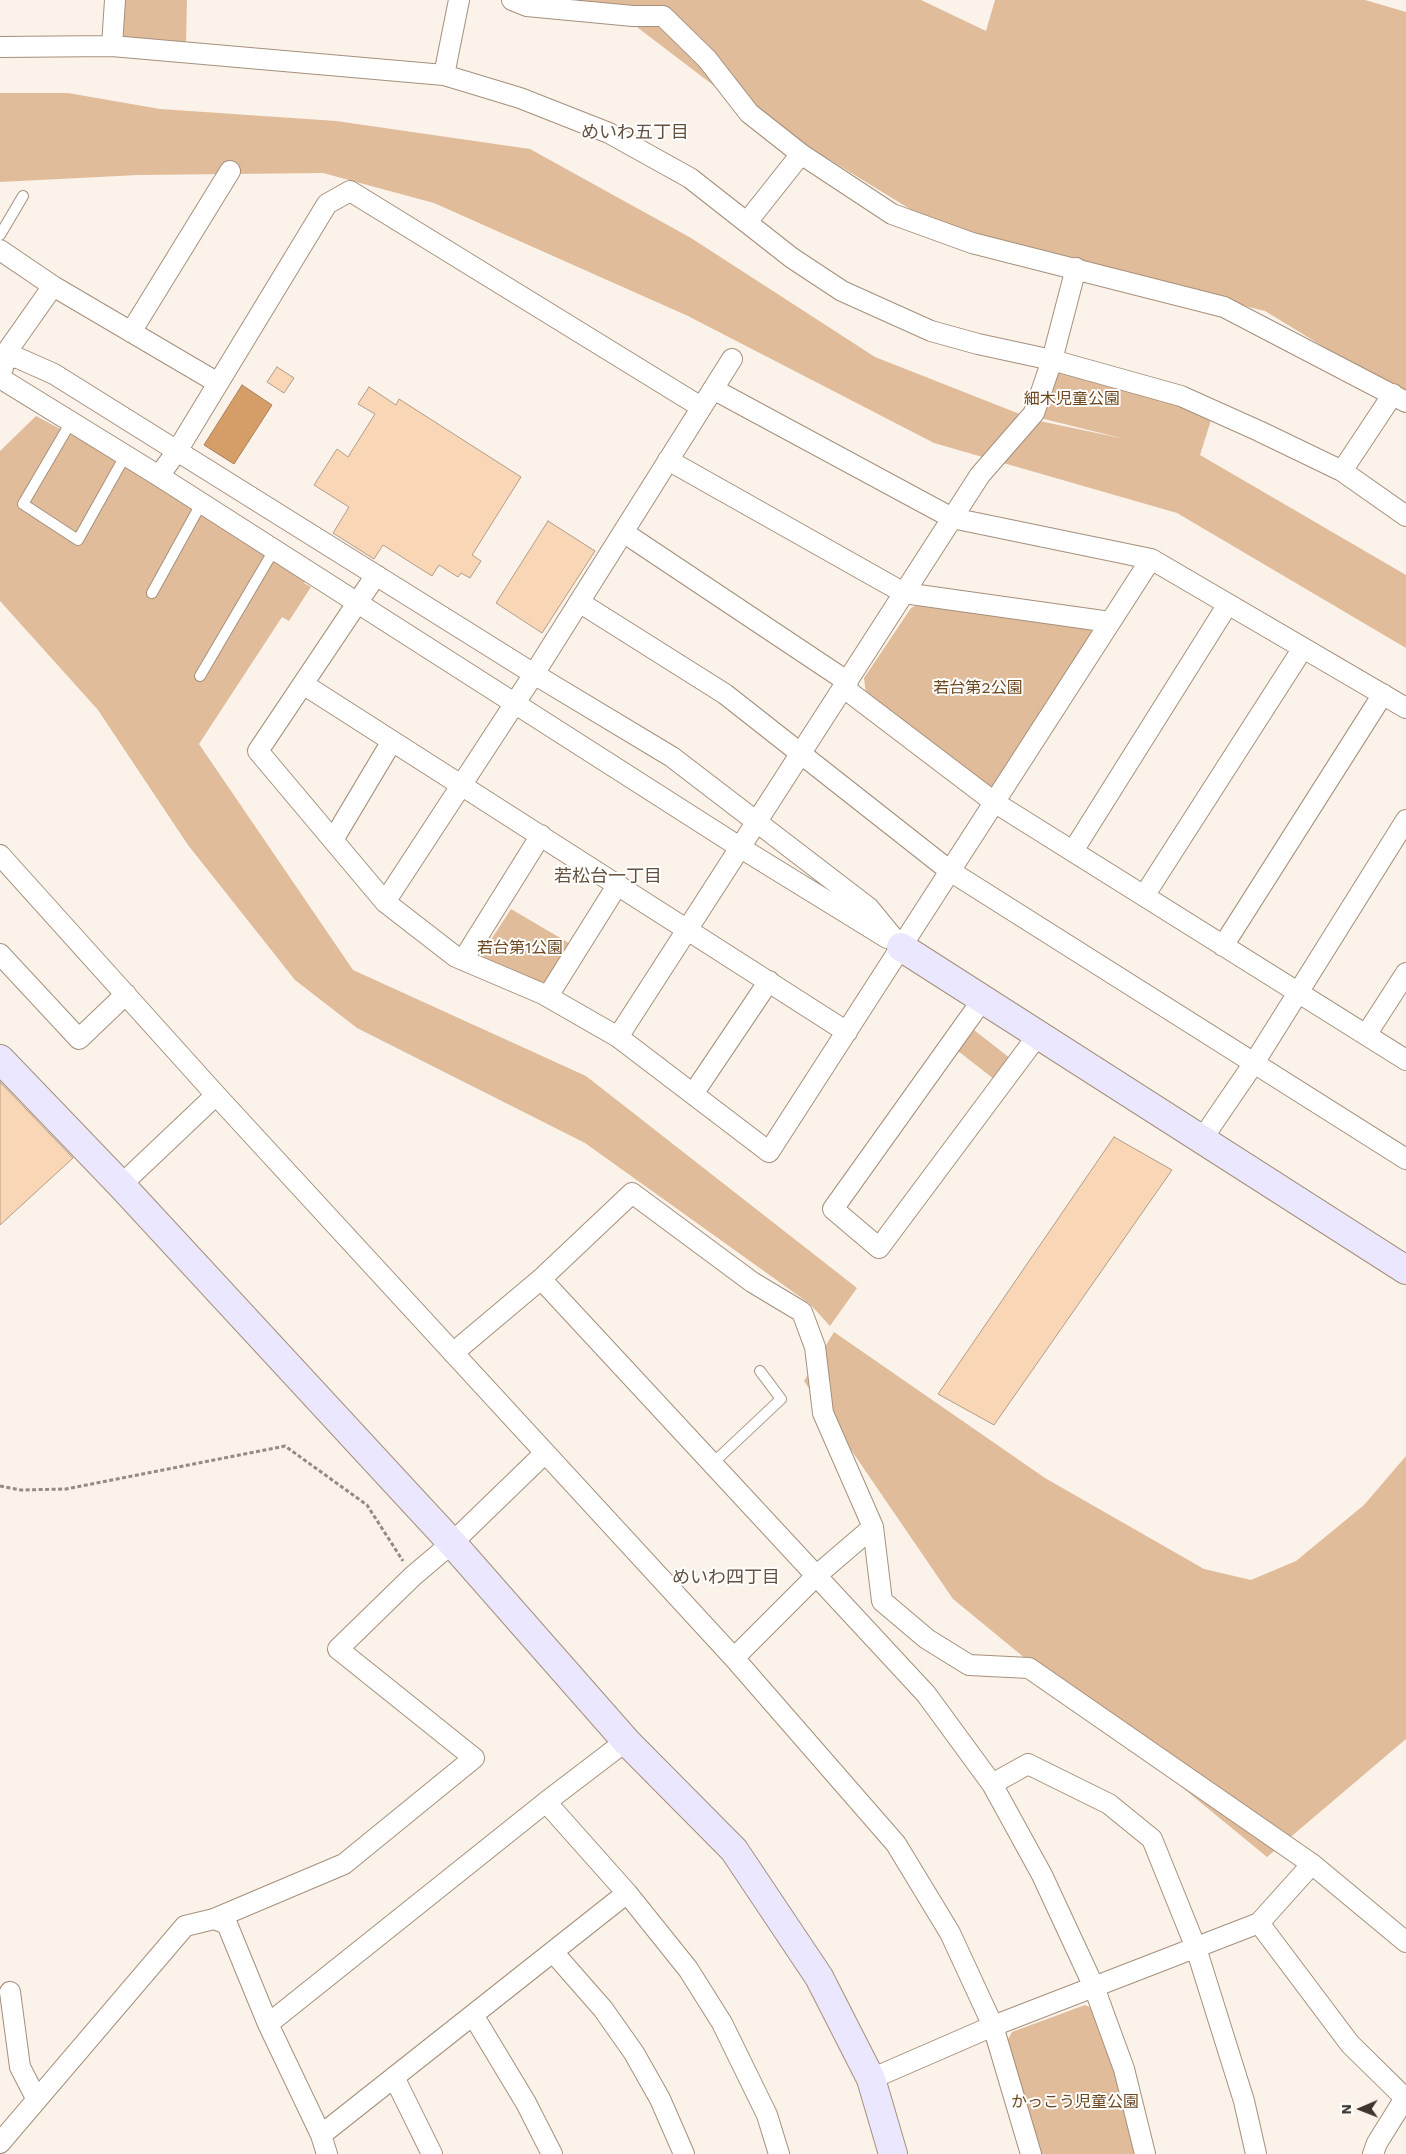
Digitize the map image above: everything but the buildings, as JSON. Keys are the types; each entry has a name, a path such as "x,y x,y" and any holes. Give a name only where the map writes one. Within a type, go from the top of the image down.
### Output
{"street":[{"path":"112,46 114,0"},
{"path":"444,75 459,0"},
{"path":"512,0 527,6 633,16 663,16 707,59 749,113 801,154 892,214 972,243 1224,307 1400,398 1342,471"},
{"path":"0,47 112,46 444,75 520,98 609,133 690,178 792,258 842,291 931,331 978,344 1052,360 1181,396 1342,471 1406,516"},
{"path":"748,222 801,154"},
{"path":"131,332 230,172"},
{"path":"159,476 177,450 326,204 350,191 702,407"},
{"path":"0,250 53,286 218,383"},
{"path":"618,1037 980,474 1034,413 1052,360 1076,268"},
{"path":"53,286 2,357 1,379 159,476 740,848 901,947 1406,1270"},
{"path":"2,357 18,358 54,374 534,674 672,757 869,908 901,947"},
{"path":"385,902 515,704 732,359"},
{"path":"713,389 952,518 1150,558 1406,708"},
{"path":"668,460 904,593 1110,622"},
{"path":"623,532 846,685 994,802 1406,1060"},
{"path":"376,575 258,751 385,902 456,957 548,996 618,1037 769,1152 1150,558"},
{"path":"579,602 725,694 950,871 1406,1159"},
{"path":"1073,852 1228,604"},
{"path":"1144,896 1303,648"},
{"path":"303,684 847,1032"},
{"path":"1223,946 1383,694"},
{"path":"333,840 392,741"},
{"path":"1202,1139 1254,1063 1406,820"},
{"path":"463,960 541,835"},
{"path":"0,855 216,1095 734,1658 896,1844 950,1933 993,2026 1030,2154"},
{"path":"548,996 618,884"},
{"path":"0,954 79,1039 126,994"},
{"path":"1366,1035 1406,973"},
{"path":"693,1094 769,981"},
{"path":"983,999 833,1209 879,1248 1038,1035"},
{"path":"0,1060 121,1185 452,1543 626,1741 734,1850 819,1977 870,2079 893,2154"},
{"path":"121,1185 216,1095"},
{"path":"453,1353 541,1279 632,1193 752,1282 802,1312 814,1347 824,1413 873,1527 882,1601 927,1639 969,1665 1028,1668 1312,1864 1406,1942"},
{"path":"541,1279 926,1694 992,1784 1042,1875 1094,1988 1124,2068 1145,2154"},
{"path":"0,2144 185,1926 214,1919 344,1864 474,1758 338,1650 413,1576 452,1543 545,1453"},
{"path":"734,1658 817,1575 873,1527"},
{"path":"268,2024 546,1802 626,1741"},
{"path":"992,1784 1028,1764 1109,1804 1152,1839 1196,1948 1244,2102 1256,2154"},
{"path":"546,1802 627,1893 688,1969 722,2023 767,2115 778,2154"},
{"path":"870,2079 993,2026 1259,1923 1312,1864"},
{"path":"321,2135 627,1893"},
{"path":"214,1919 227,1924 268,2024 321,2135 328,2154"},
{"path":"1259,1923 1350,2044 1405,2098 1377,2143 1373,2154"},
{"path":"553,1952 603,2009 634,2053 660,2099 684,2154"},
{"path":"10,1992 20,2067 37,2100"},
{"path":"472,2015 526,2103 552,2154"},
{"path":"394,2077 432,2154"}],"lane":[{"path":"0,235 23,196"},
{"path":"71,422 23,504 78,540 125,456"},
{"path":"152,593 202,504"},
{"path":"200,676 274,550"},
{"path":"713,1463 781,1399 760,1371"}],"path":[{"path":"0,1486 20,1490 66,1489 285,1446 367,1505 413,1576"}],"green space":[{"path":"122,0 187,0 186,44 121,41"},
{"path":"552,0 921,0 986,31 995,0 1365,0 1406,12 1406,397 1265,311 949,233 734,101 629,21"},
{"name":"細木児童公園","path":"0,93 68,93 160,109 336,121 530,149 691,238 875,357 1035,420 1125,439 1036,417 1060,368 1157,395 1212,417 1200,455 1406,575 1406,648 1177,513 934,443 688,316 434,203 323,173 138,175 0,182"},
{"path":"36,416 150,477 307,579 304,583 311,587 289,621 282,617 199,744 353,970 586,1076 857,1288 830,1326 810,1304 585,1143 357,1028 295,980 188,845 98,710 0,601 0,451"},
{"name":"若台第2公園","path":"917,605 1090,629 1095,640 1001,789 988,790 866,694 864,678 911,608"},
{"name":"若台第1公園","path":"511,909 574,946 551,984 540,987 484,961 483,952"},
{"path":"974,1030 1015,1062 999,1083 958,1051"},
{"path":"834,1332 1045,1478 1204,1569 1251,1580 1296,1561 1364,1505 1406,1456 1406,1739 1267,1857 953,1599 804,1381"},
{"name":"かっこう児童公園","path":"1085,2005 1097,2010 1126,2102 1137,2154 1038,2154 1006,2043 1012,2032"}],"shaded area":[{"path":"242,385 272,405 234,464 204,445"}],"district":[{"name":"めいわ五丁目","path":"635,133"},
{"name":"若松台一丁目","path":"608,877"},
{"name":"めいわ四丁目","path":"726,1578"}]}
